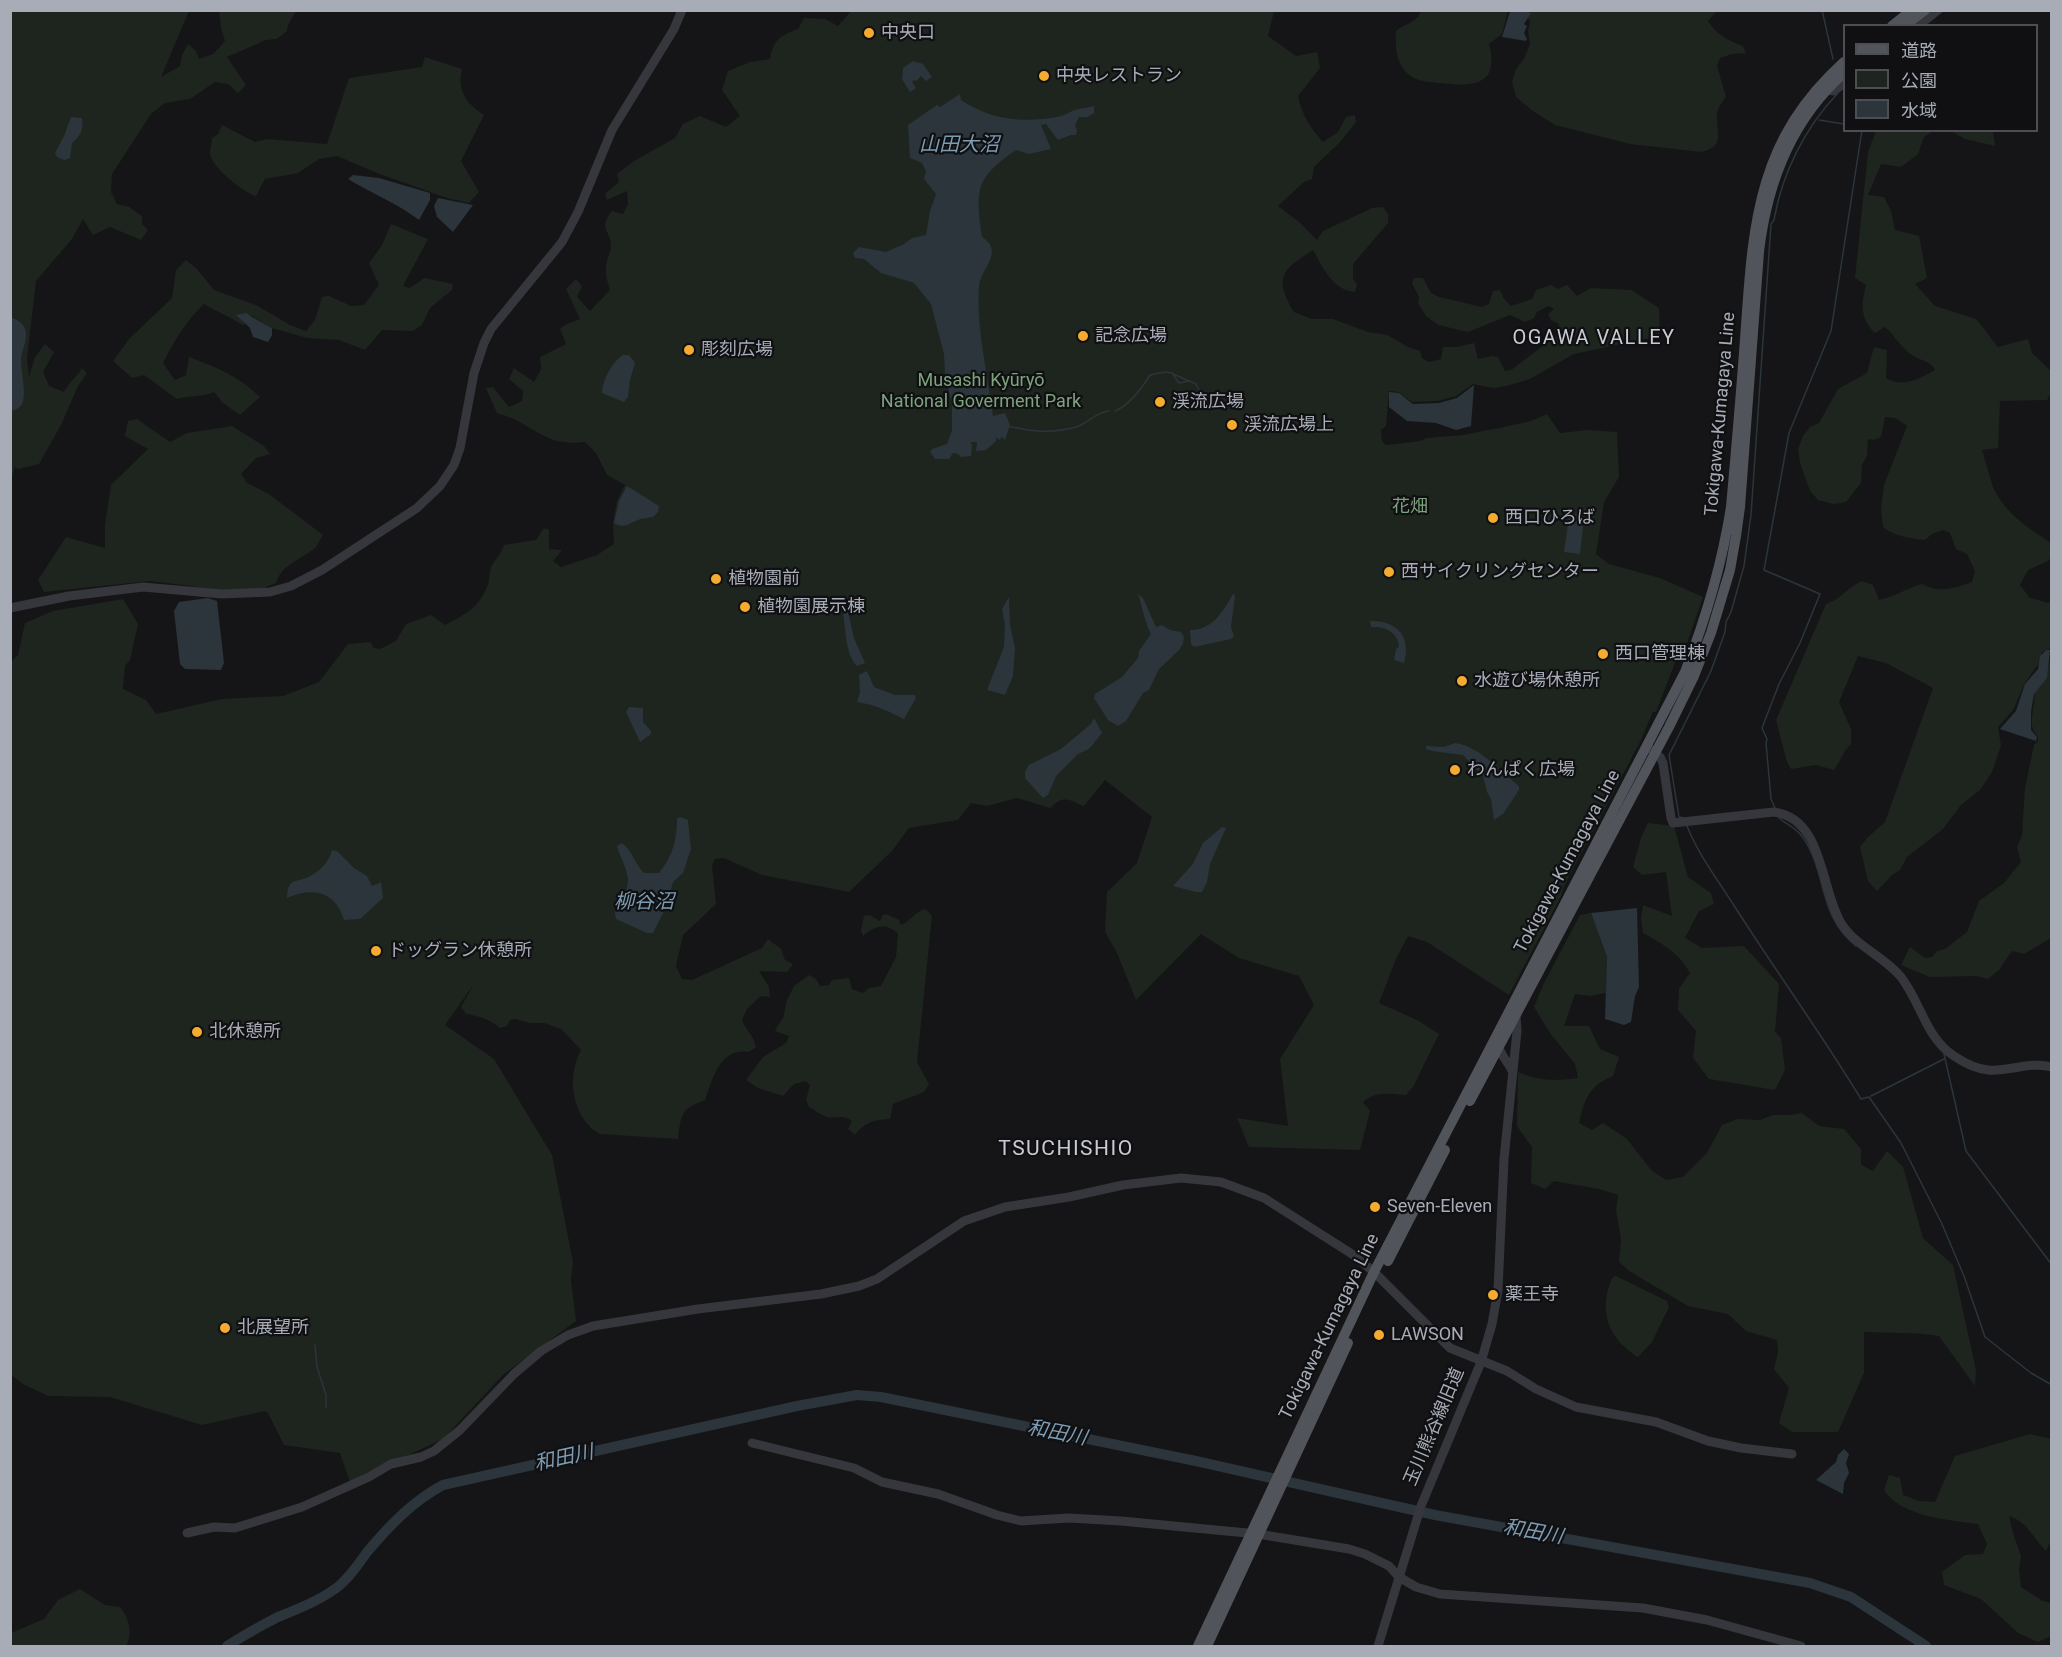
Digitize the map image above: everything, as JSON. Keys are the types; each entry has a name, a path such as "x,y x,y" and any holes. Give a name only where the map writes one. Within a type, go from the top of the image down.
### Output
{"main road":[{"path":"1894,24 1912,10"},
{"path":"1906,24 1924,10"},
{"name":"Tokigawa-Kumagaya Line","path":"1198,1647 1271,1499 1376,1275 1497,1035 1651,749 1694,676 1712,633 1730,570 1740,507 1759,252 1769,194 1788,146 1803,120 1843,65"},
{"name":"Tokigawa-Kumagaya Line","path":"1376,1275 1516,1016 1651,749"},
{"name":"Tokigawa-Kumagaya Line","path":"1207,1647 1254,1534"}],"street":[{"path":"10,608 69,596 143,587 222,594 270,592 291,586 322,570 417,508 440,486 454,465 460,448 474,373 491,329 562,242 578,212 612,130 674,29 682,10"},
{"path":"1920,24 1938,10"},
{"path":"1651,749 1663,763 1673,823 1774,812 1782,813 1798,824 1813,844 1831,900 1846,930 1856,941 1887,963 1902,978 1935,1038 1945,1049 1965,1062 1988,1070 2021,1066 2052,1067"},
{"name":"玉川熊谷線旧道","path":"1399,1576 1420,1506 1481,1362 1496,1306 1504,1159 1517,1031 1516,1016"},
{"path":"1497,1035 1498,1048 1513,1076"},
{"path":"1490,1064 1499,1060 1507,1062"},
{"path":"187,1533 214,1527 235,1528 302,1507 369,1477 391,1464 421,1457 434,1451 460,1430 526,1363 568,1335 593,1326 813,1295 859,1286 877,1279 964,1221 1005,1207 1069,1197 1123,1185 1181,1178 1221,1182 1264,1198 1335,1242 1376,1275 1450,1348 1507,1371 1536,1389 1576,1407 1656,1422 1721,1444 1792,1454"},
{"path":"753,1443 854,1468 882,1482 938,1494 1021,1521 1069,1518 1104,1520 1303,1540 1365,1554 1389,1566 1416,1587 1440,1594 1643,1608 1707,1620 1801,1647"},
{"path":"1378,1647 1399,1576"}],"green space":[{"name":"Musashi Kyūryō National Goverment Park","path":"852,10 1274,11 1268,36 1296,56 1317,52 1320,68 1298,96 1304,115 1314,131 1323,142 1338,132 1346,117 1355,115 1356,122 1339,143 1314,167 1312,179 1304,182 1278,206 1317,240 1323,231 1372,208 1383,207 1388,214 1388,223 1353,264 1353,279 1357,284 1355,292 1340,287 1329,277 1313,250 1289,268 1283,279 1283,286 1294,312 1312,319 1333,319 1368,332 1387,335 1420,351 1422,358 1429,362 1441,359 1443,347 1474,343 1478,359 1498,357 1505,371 1511,370 1557,335 1559,324 1551,320 1548,314 1554,309 1548,306 1537,312 1534,318 1525,322 1510,315 1468,332 1438,325 1426,316 1418,303 1419,297 1412,283 1414,278 1423,278 1431,293 1439,297 1482,307 1489,304 1493,291 1500,290 1504,299 1511,306 1532,299 1536,290 1551,285 1558,289 1567,285 1577,296 1591,288 1631,290 1659,308 1660,336 1574,354 1530,379 1494,388 1473,384 1456,396 1438,401 1412,402 1398,392 1389,391 1386,426 1381,430 1382,441 1386,445 1463,435 1531,421 1547,414 1560,433 1588,430 1617,432 1619,477 1604,502 1596,554 1609,564 1660,578 1703,597 1684,652 1676,660 1656,712 1653,712 1639,744 1509,995 1427,942 1408,936 1395,961 1379,1003 1417,1020 1439,1034 1413,1087 1406,1095 1378,1095 1363,1102 1370,1111 1360,1150 1249,1147 1237,1118 1288,1126 1280,1059 1314,1005 1299,976 1239,958 1201,934 1136,1000 1117,953 1105,932 1107,892 1137,863 1152,817 1105,780 1084,806 1062,800 1050,808 1017,798 987,806 971,803 958,820 909,828 892,851 849,892 762,875 724,858 715,859 712,866 716,904 683,935 676,966 682,979 692,980 762,948 768,939 781,949 785,960 793,964 787,972 759,971 769,987 770,997 761,996 747,1009 742,1020 756,1047 749,1052 731,1054 724,1059 715,1074 705,1100 691,1106 684,1114 678,1139 600,1134 583,1118 574,1096 574,1072 581,1050 561,1029 544,1023 530,1023 515,1019 510,1020 507,1026 500,1028 484,1019 466,1014 461,1007 474,984 445,1025 494,1059 552,1155 573,1262 571,1280 576,1321 504,1374 443,1439 350,1482 340,1453 284,1445 265,1411 202,1425 110,1397 48,1396 23,1384 11,1375 10,663 18,655 25,623 53,611 123,599 138,624 130,660 125,666 123,689 146,700 156,714 222,699 283,696 319,682 348,644 370,642 374,648 380,649 396,641 406,624 431,615 445,625 466,613 481,599 488,584 491,567 504,545 536,540 544,528 549,530 549,549 562,550 553,561 561,567 597,555 614,544 613,523 617,501 625,485 607,475 596,453 585,442 552,439 497,413 486,388 493,387 509,407 522,401 523,391 509,379 514,368 534,382 541,369 540,357 566,344 560,329 580,319 566,289 576,279 582,286 577,297 590,311 610,290 606,268 611,242 605,226 612,211 623,214 628,204 627,191 607,200 605,194 619,182 617,174 634,161 675,138 683,124 700,116 726,127 740,116 722,90 728,71 750,62 770,59 776,43 782,36 798,29 804,18 825,19 838,26"},
{"path":"1421,10 1508,11 1502,34 1489,44 1491,68 1487,76 1473,83 1451,84 1416,79 1408,74 1398,57 1396,31 1414,21"},
{"path":"10,11 189,11 161,77 180,66 182,55 188,44 196,51 199,59 213,54 225,41 219,11 296,11 287,31 277,39 266,40 227,57 246,85 238,93 228,84 215,82 190,99 165,103 151,114 112,174 111,192 117,204 129,207 142,216 142,224 148,230 141,240 110,227 93,235 83,219 72,239 36,281 27,358 29,377 35,357 45,344 54,352 43,372 49,386 64,392 82,368 87,373 78,386 61,425 39,464 18,469 15,467 11,481"},
{"path":"1525,11 1717,11 1708,21 1723,36 1743,46 1746,53 1720,58 1717,66 1726,97 1718,109 1718,141 1710,149 1702,152 1630,144 1555,125 1533,111 1516,97 1512,82 1516,69 1524,59 1530,44 1528,31 1530,21 1524,15"},
{"path":"425,57 462,69 461,84 464,96 484,115 461,161 479,192 469,203 447,198 337,156 319,159 298,173 265,179 256,196 229,179 212,159 210,153 212,138 218,134 222,125 255,142 267,139 327,144 349,78 422,67"},
{"path":"1876,132 1932,132 1924,137 1918,154 1901,167 1881,164 1868,195 1884,197 1891,211 1895,230 1919,236 1927,278 1915,284 1935,306 1976,319 1998,347 2028,339 2032,353 2051,371 2051,393 2047,400 2000,401 1998,448 1982,450 1998,496 2010,512 2051,543 2051,557 2048,561 2028,570 2020,585 2030,598 2049,603 2051,599 2051,648 2042,652 2013,710 1998,727 2001,745 1992,772 1980,790 1961,805 1943,829 1907,857 1900,870 1877,891 1868,881 1860,847 1885,822 1933,688 1886,663 1858,656 1839,702 1851,729 1851,744 1834,770 1816,765 1791,769 1776,720 1826,604 1862,581 1873,585 1879,600 1922,584 1940,589 1959,587 1972,582 1975,571 1967,554 1956,549 1950,533 1943,530 1932,534 1925,540 1897,535 1883,527 1881,508 1884,485 1907,426 1895,418 1885,417 1881,437 1874,440 1868,439 1867,456 1862,465 1861,483 1846,502 1834,504 1818,500 1810,491 1800,463 1798,449 1803,436 1810,427 1819,423 1838,389 1867,373 1874,347 1887,350 1886,378 1892,381 1911,381 1935,370 1928,362 1908,352 1885,327 1875,333 1864,317 1863,299 1866,285 1855,278 1868,152"},
{"path":"1953,132 1993,132 1995,146 1965,139"},
{"path":"391,224 428,239 403,286 410,288 424,278 453,284 452,290 430,308 422,325 413,331 382,330 365,350 339,340 307,338 272,328 247,313 244,326 204,304 181,332 163,363 175,380 186,375 189,357 243,383 260,397 240,415 223,403 214,392 177,399 144,375 132,378 113,361 130,338 172,298 176,270 186,260 197,269 214,290 256,305 290,325 306,331 315,320 322,297 329,296 351,306 364,305 379,285 369,263 382,245"},
{"path":"137,419 170,442 187,433 232,426 264,446 270,454 256,458 241,474 247,483 269,494 323,535 316,547 282,571 276,583 244,596 222,594 193,586 149,581 44,592 38,580 66,537 105,548 105,525 111,485 148,449 125,436 128,421"},
{"path":"2051,654 2051,938 2024,954 2012,951 1999,970 1988,979 1976,976 1930,977 1901,965 1910,947 1925,958 1932,957 1937,951 1945,949 1967,932 1979,901 2004,883 2021,862 2017,847 2022,835 2025,788 2034,745 2038,741 2038,736 2032,726 2033,688 2049,665"},
{"path":"1648,823 1674,826 1688,877 1711,893 1714,904 1699,911 1685,938 1702,948 1744,946 1779,984 1775,1032 1781,1038 1785,1070 1775,1090 1709,1079 1693,1058 1696,1031 1678,1010 1679,989 1690,973 1675,954 1643,933 1641,918 1643,905 1672,916 1666,872 1642,875 1633,867"},
{"path":"926,909 932,916 917,1062 929,1084 924,1092 893,1104 890,1119 870,1122 855,1135 848,1129 852,1121 842,1117 827,1117 809,1107 806,1100 810,1085 806,1081 794,1084 783,1096 758,1088 746,1080 763,1057 786,1043 789,1036 775,1031 783,1018 787,1000 794,986 809,975 816,979 820,986 829,985 832,980 849,978 852,989 863,993 869,988 881,986 896,957 898,934 889,928 880,927 863,936 861,930 864,916 870,915 880,921 886,914 899,920 901,925"},
{"path":"1591,913 1607,957 1606,993 1590,996 1575,994 1564,1026 1589,1026 1600,1049 1619,1057 1613,1076 1598,1084 1589,1094 1579,1123 1592,1130 1603,1123 1627,1139 1651,1170 1666,1180 1683,1177 1707,1153 1722,1125 1738,1119 1760,1120 1773,1115 1802,1113 1819,1126 1844,1129 1861,1149 1861,1165 1873,1171 1887,1151 1903,1167 1923,1238 1953,1265 1976,1370 1975,1386 1939,1336 1864,1332 1864,1373 1838,1432 1792,1432 1779,1423 1789,1388 1774,1369 1778,1352 1777,1340 1746,1331 1728,1314 1688,1306 1629,1271 1619,1262 1621,1239 1616,1211 1618,1195 1599,1189 1554,1181 1545,1189 1531,1183 1532,1147 1517,1126 1518,1072 1547,1080 1578,1078 1575,1064 1550,1033 1534,1007 1580,915"},
{"path":"1616,1276 1667,1301 1669,1307 1652,1342 1638,1357 1619,1342 1608,1323 1606,1302 1608,1290 1612,1278"},
{"path":"2030,1434 2051,1439 2052,1538 2046,1551 2021,1522 2009,1516 2021,1556 2019,1569 2021,1587 2043,1601 2051,1603 2051,1636 2038,1642 2018,1633 1981,1599 1944,1585 1942,1572 1965,1555 1983,1554 1987,1544 1978,1524 1940,1519 1914,1512 1892,1499 1884,1490 1889,1475 1900,1478 1903,1495 1919,1501 1935,1502 1955,1456"},
{"path":"80,1589 105,1605 120,1607 129,1626 126,1646 11,1646 11,1633 44,1619 58,1600"}],"water":[{"path":"1510,11 1531,13 1524,24 1527,26 1524,33 1526,41 1502,37"},
{"path":"913,61 923,64 932,77 926,81 921,76 912,82 916,88 910,92 902,79 903,68"},
{"name":"山田大沼","path":"960,94 961,100 972,107 995,116 1019,120 1057,117 1094,106 1094,113 1088,117 1079,117 1075,126 1076,135 1058,140 1046,124 1041,125 1051,149 1029,154 1016,150 992,169 985,178 979,196 979,208 982,237 992,248 992,254 979,286 981,335 993,416 1005,413 1010,425 1005,440 1002,437 999,440 996,437 996,441 986,450 976,451 977,442 970,442 971,456 961,457 953,453 949,459 935,459 930,452 932,449 947,444 952,430 952,405 945,375 944,354 931,304 914,283 881,273 864,259 855,258 853,253 859,247 886,252 912,238 926,235 930,211 936,194 924,179 926,171 922,163 910,158 908,125 937,105 940,107"},
{"path":"71,117 82,118 82,129 72,143 70,158 64,160 57,157 55,153"},
{"path":"353,175 379,178 430,193 430,200 419,220 348,179"},
{"path":"438,198 473,205 453,232 437,217 434,206"},
{"path":"247,313 272,328 272,335 268,342 253,337 250,328 236,315"},
{"path":"11,318 23,325 26,336 21,357 23,400 20,407 11,411"},
{"path":"623,355 629,355 635,363 628,397 624,402 602,393 608,372"},
{"path":"1474,385 1471,426 1456,430 1436,423 1407,421 1389,407 1389,392 1399,393 1413,404 1439,403 1457,398"},
{"path":"627,486 659,506 658,512 653,517 640,519 623,526 614,523 619,501"},
{"path":"1585,509 1580,554 1564,552 1569,517"},
{"path":"1138,594 1143,598 1156,627 1162,625 1170,630 1181,632 1184,637 1183,644 1159,669 1149,690 1143,693 1126,721 1118,726 1108,720 1094,698 1095,694 1122,677 1138,658 1139,651 1151,634"},
{"path":"1233,594 1235,596 1231,627 1234,636 1231,639 1194,647 1191,644 1190,630 1205,627 1211,623 1221,613"},
{"path":"1009,597 1010,625 1015,648 1013,676 1005,695 987,690 1004,647 1005,624 1002,609"},
{"path":"208,598 217,601 224,663 221,670 185,669 180,664 174,611 179,602"},
{"path":"845,611 848,612 854,638 865,663 857,666 848,648 843,614"},
{"path":"1370,621 1387,623 1400,632 1406,645 1404,663 1394,660 1396,649 1399,647 1396,637 1386,629 1371,627"},
{"path":"2046,650 2050,650 2047,678 2034,694 2031,712 2031,730 2037,737 2036,741 2000,729 2016,711 2025,684 2038,669 2040,656"},
{"path":"867,671 874,687 895,695 915,695 916,698 904,719 877,707 857,702 860,692 859,675"},
{"path":"629,707 643,708 643,722 651,731 651,734 640,742 626,712"},
{"path":"1094,718 1102,733 1089,749 1078,754 1056,776 1048,795 1043,798 1025,778 1029,765 1061,749 1091,724"},
{"path":"1455,743 1481,754 1519,786 1519,790 1503,814 1494,820 1491,799 1483,776 1463,755 1426,749 1426,746 1444,747"},
{"name":"柳谷沼","path":"677,818 688,820 691,849 683,873 673,882 666,907 653,933 647,933 616,919 616,908 628,885 626,871 617,846 622,843 625,846 644,873 659,873 671,854"},
{"path":"1222,827 1226,828 1210,864 1207,882 1202,892 1173,886 1193,864 1203,843"},
{"path":"332,850 337,851 354,868 367,876 372,886 381,882 383,898 360,919 344,920 335,903 322,894 314,892 287,898 291,883 307,878 319,870 327,861"},
{"path":"1637,908 1639,987 1635,996 1631,1022 1624,1025 1605,1019 1607,957 1591,913"},
{"path":"1844,1449 1849,1454 1846,1463 1849,1473 1844,1483 1843,1494 1816,1480 1836,1462 1838,1455"}],"waterway":[{"path":"1822,10 1833,59"},
{"path":"1685,818 1679,817 1669,755 1711,671 1744,566 1751,515 1771,224 1796,153 1814,122 1837,94"},
{"path":"1819,120 1843,124"},
{"path":"1775,808 1771,799 1767,739 1762,728 1779,684 1800,643 1820,594 1764,570 1789,433 1831,331 1862,132"},
{"path":"1115,411 1139,391 1150,375 1165,372 1196,384 1200,392 1209,397"},
{"path":"1172,373 1179,383 1189,381"},
{"path":"1010,427 1040,431 1065,429 1076,427 1100,413 1109,411"},
{"path":"1779,818 1801,835 1815,863 1834,920 1856,946"},
{"path":"1687,826 1708,866 1861,1099 1869,1097 1901,1143 1942,1224 1964,1276 1985,1337 2031,1373 2052,1385"},
{"path":"1944,1054 1966,1151 2052,1265"},
{"path":"1871,1096 1944,1059"},
{"path":"315,1345 317,1367 326,1395 326,1407"},
{"name":"和田川","path":"227,1646 271,1620 315,1601 335,1589 349,1576 393,1523 422,1498 443,1485 797,1406 857,1395 881,1397 1196,1461 1435,1515 1810,1583 1851,1597 1926,1646"}],"place":[{"name":"中央口","path":"869,33"},
{"name":"中央レストラン","path":"1044,76"},
{"name":"記念広場","path":"1083,336"},
{"name":"彫刻広場","path":"689,350"},
{"name":"渓流広場","path":"1160,402"},
{"name":"渓流広場上","path":"1232,425"},
{"name":"西口ひろば","path":"1493,518"},
{"name":"西サイクリングセンター","path":"1389,572"},
{"name":"植物園前","path":"716,579"},
{"name":"植物園展示棟","path":"745,607"},
{"name":"西口管理棟","path":"1603,654"},
{"name":"水遊び場休憩所","path":"1462,681"},
{"name":"わんぱく広場","path":"1455,770"},
{"name":"ドッグラン休憩所","path":"376,951"},
{"name":"北休憩所","path":"197,1032"},
{"name":"Seven-Eleven","path":"1375,1207"},
{"name":"薬王寺","path":"1493,1295"},
{"name":"北展望所","path":"225,1328"},
{"name":"LAWSON","path":"1379,1335"}],"district":[{"name":"OGAWA VALLEY","path":"1594,339"},
{"name":"TSUCHISHIO","path":"1066,1150"}],"park label":[{"name":"花畑","path":"1410,507"}]}
